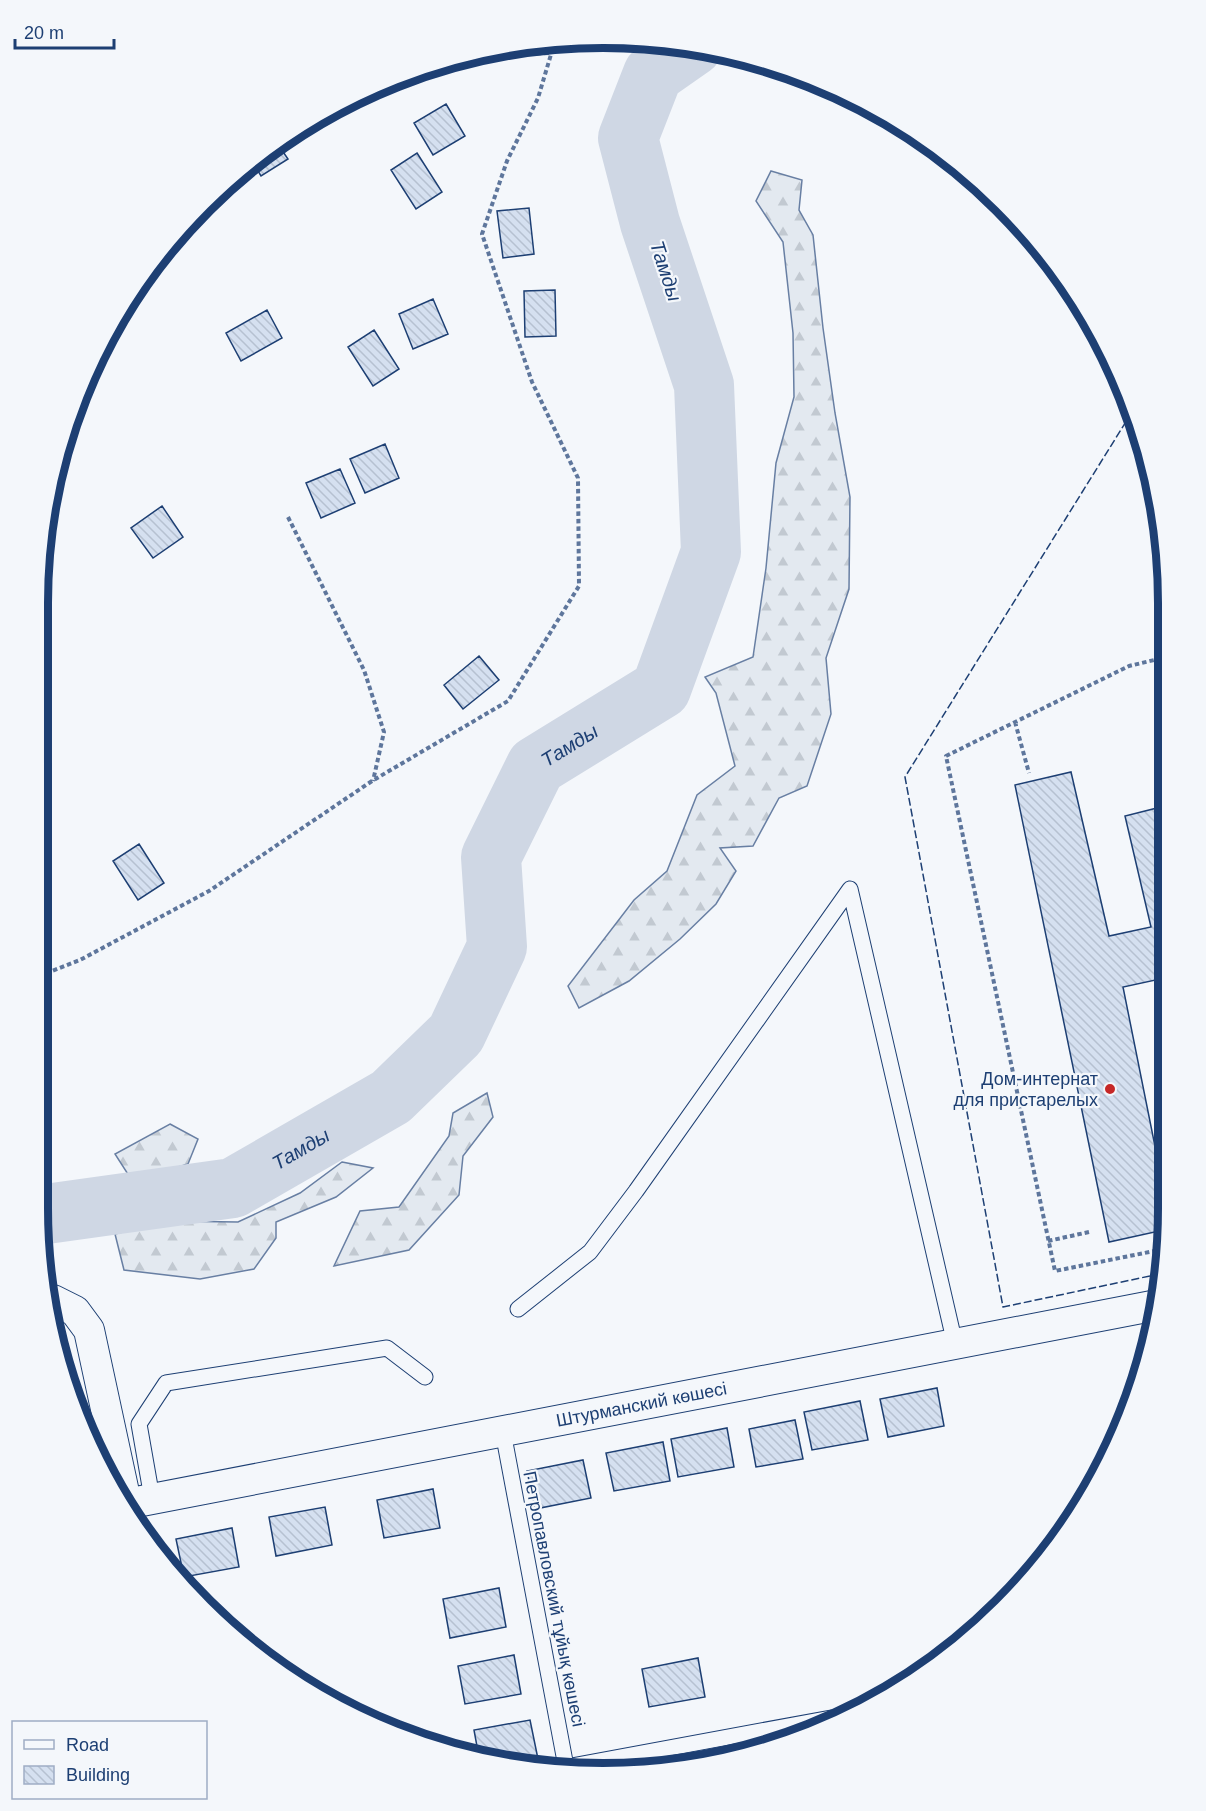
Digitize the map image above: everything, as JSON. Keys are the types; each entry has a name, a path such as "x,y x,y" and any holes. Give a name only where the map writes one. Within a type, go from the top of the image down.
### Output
{"street":[{"path":"57,1302 75,1311 89,1330 135,1505"},
{"name":"Штурманский көшесі","path":"135,1505 1149,1307"}],"lane":[{"path":"518,1309 590,1252 636,1191 849,889 955,1344"},
{"path":"135,1505 139,1424 166,1383 387,1348 425,1377"},
{"name":"Петропавловский тұйық көшесі","path":"503,1432 564,1762"},
{"path":"602,1763 809,1723"}],"path":[{"path":"48,972 80,960 208,891 372,782 508,701 579,586 578,478 532,382 482,234 507,161 538,98 551,53 527,54"},
{"path":"288,517 363,670 384,732 372,782"},
{"path":"1156,1251 1055,1271 946,756 1129,666 1158,659"},
{"path":"1015,722 1029,773"},
{"path":"1048,1240 1089,1232"}],"green space":[{"path":"771,171 802,180 799,210 813,235 835,413 850,497 849,589 826,658 831,714 807,786 779,798 753,846 720,848 736,871 716,904 680,939 629,981 579,1008 568,986 634,900 667,871 697,795 735,766 716,693 705,677 753,657 766,568 776,463 794,397 793,333 783,242 756,201"},
{"path":"487,1093 493,1117 463,1156 459,1195 409,1250 334,1266 360,1211 399,1207 449,1136 453,1113"},
{"path":"170,1124 198,1139 188,1164 131,1179 115,1154"},
{"path":"342,1162 373,1168 336,1197 276,1222 276,1238 254,1269 200,1279 124,1270 115,1234 164,1221 238,1222 300,1193"}],"building":[{"path":"446,104 465,136 433,155 414,123"},
{"path":"282,151 288,159 261,176 257,169"},
{"path":"417,153 442,192 416,209 391,170"},
{"path":"529,208 534,254 503,258 497,211"},
{"path":"555,290 556,336 525,337 524,291"},
{"path":"433,299 448,334 413,349 399,314"},
{"path":"267,310 282,338 241,361 226,333"},
{"path":"374,330 399,369 373,386 348,347"},
{"path":"385,444 399,478 365,493 350,459"},
{"path":"340,469 355,503 321,518 306,483"},
{"path":"162,506 183,537 153,558 131,528"},
{"path":"479,656 499,680 463,709 444,685"},
{"name":"Дом-интернат для пристарелых","path":"1071,772 1109,936 1151,927 1125,816 1158,808 1158,980 1123,987 1158,1161 1157,1231 1109,1242 1015,785"},
{"path":"139,844 164,883 138,900 113,861"},
{"path":"937,1388 944,1426 888,1437 880,1399"},
{"path":"860,1401 868,1440 812,1450 804,1412"},
{"path":"795,1420 803,1459 756,1467 749,1429"},
{"path":"727,1428 734,1467 678,1477 671,1439"},
{"path":"663,1442 670,1481 614,1491 606,1453"},
{"path":"583,1460 591,1498 535,1509 527,1471"},
{"path":"433,1489 440,1528 384,1538 377,1500"},
{"path":"325,1507 332,1545 276,1556 269,1517"},
{"path":"232,1528 239,1567 188,1576 182,1570 176,1539"},
{"path":"499,1588 506,1627 450,1638 443,1599"},
{"path":"514,1655 521,1694 465,1704 458,1666"},
{"path":"698,1658 705,1697 649,1707 642,1669"},
{"path":"530,1720 538,1759 477,1748 474,1730"}],"waterway":[{"name":"Тамды","path":"48,1214 233,1188 391,1097 456,1034 497,947 491,857 536,766 661,689 711,552 704,385 650,223 628,138 653,74 681,54"}],"fence":[{"path":"1127,420 905,777 1003,1307 1154,1275"}],"place":[{"name":"Дом-интернат для пристарелых","path":"1110,1089"}]}
